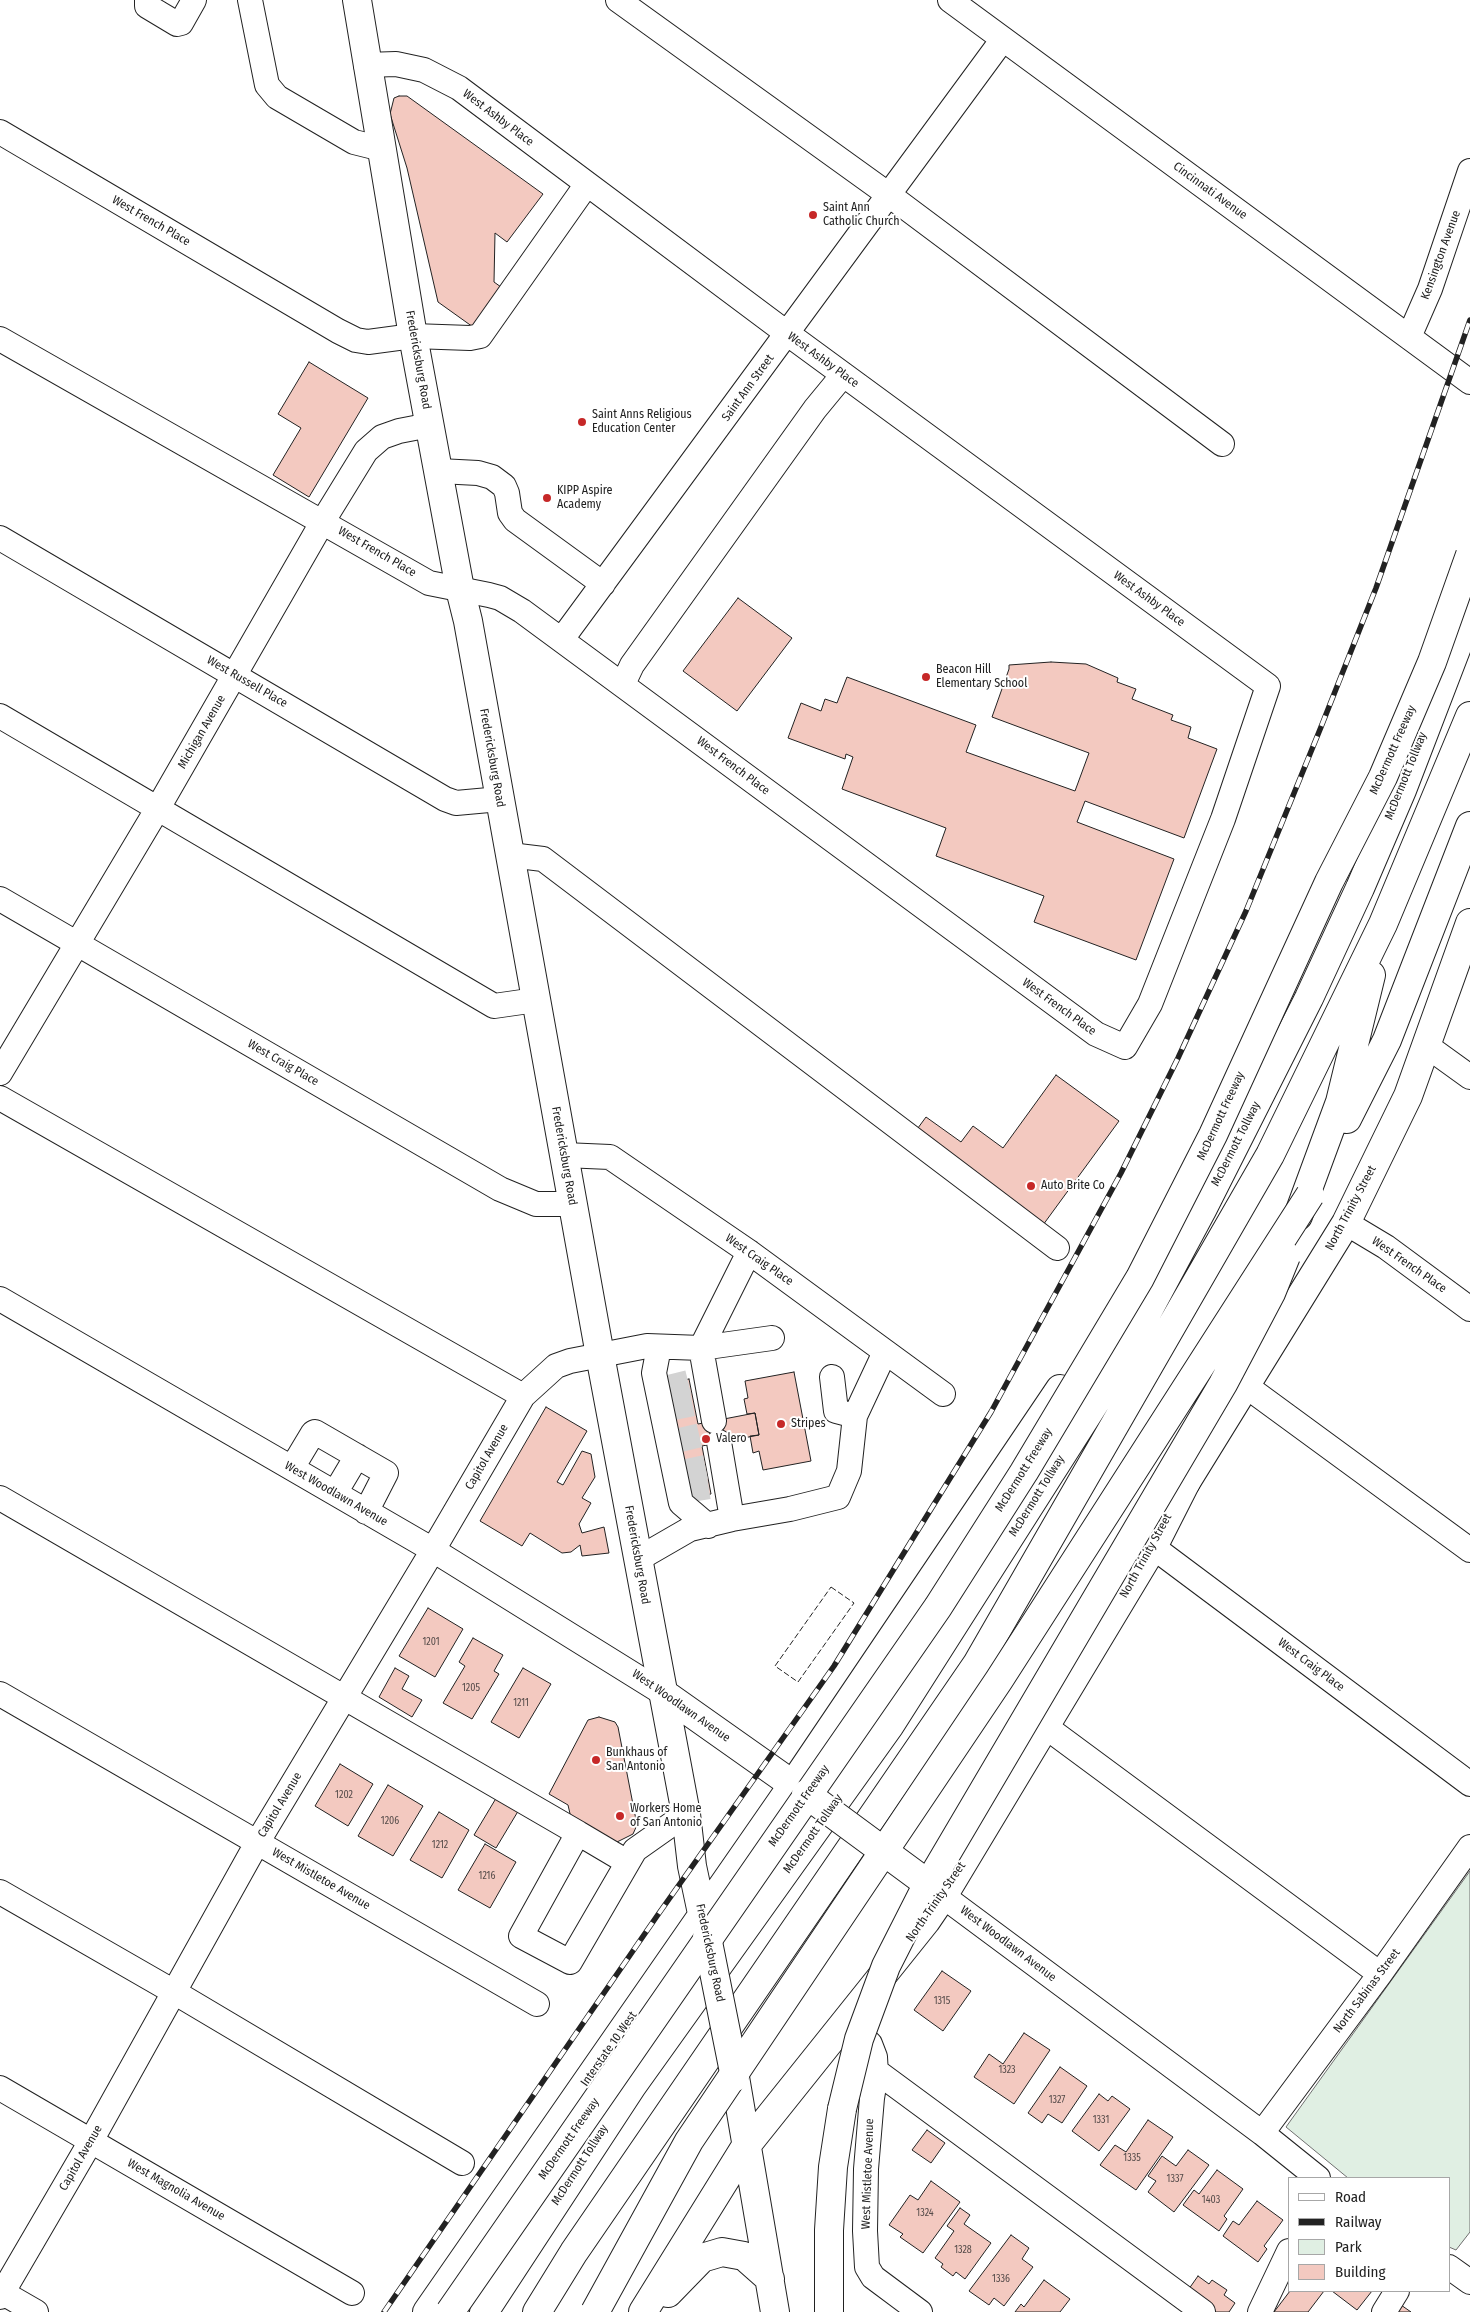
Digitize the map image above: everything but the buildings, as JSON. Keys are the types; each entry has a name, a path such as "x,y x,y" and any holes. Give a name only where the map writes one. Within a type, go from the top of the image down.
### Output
{"main road":[{"name":"Fredericksburg Road","path":"356,0 413,336 460,589 468,621 600,1355 686,1814 692,1866 735,2077 775,2312"},
{"name":"McDermott Freeway","path":"450,2312 938,1607 1024,1472 1140,1278 1213,1135 1329,882 1383,777 1432,662 1470,555"},
{"name":"McDermott Tollway","path":"484,2312 632,2086 890,1725 1109,1381 1202,1210 1310,998 1402,790 1470,613"},
{"path":"538,2312 574,2252 977,1664 1270,1155 1383,924 1470,716"},
{"path":"829,2312 829,2230 832,2167 842,2109 859,2039 886,1966 922,1895 1223,1384 1271,1293 1310,1195 1387,1040 1470,827"},
{"name":"North Trinity Street","path":"746,2146 926,1921 934,1888 1046,1727 1153,1547 1186,1482 1346,1223 1408,1096 1470,923"},
{"path":"1186,1482 1270,1289 1340,1102 1383,924"},
{"name":"Interstate 10 West","path":"427,2312 705,1926 799,1790 959,1536 1134,1282 1225,1140 1310,998"},
{"path":"595,2312 689,2141 1004,1672 1310,1195"},
{"name":"West Woodlawn Avenue","path":"663,1693 698,1716 934,1888"},
{"path":"643,2312 746,2146"},
{"path":"650,2312 702,2258 722,2252 744,2256 770,2279"}],"street":[{"path":"147,0 147,6 177,24 181,23 194,0"},
{"path":"250,0 267,85 276,97 354,142 382,149"},
{"path":"618,0 889,195 1222,444"},
{"name":"Cincinnati Avenue","path":"950,0 1470,382"},
{"name":"Saint Ann Street","path":"562,639 1003,39"},
{"name":"West Ashby Place","path":"366,64 396,64 424,70 459,88 843,375 1268,686 1216,838 1150,1004 1125,1047"},
{"name":"West French Place","path":"0,132 356,340 368,342 413,336 470,338 480,336 588,184"},
{"name":"Kensington Avenue","path":"1408,337 1430,289 1470,171"},
{"name":"West French Place","path":"0,339 429,582 500,598 562,639 1096,1034 1125,1047"},
{"path":"623,684 638,657 815,409 843,375"},
{"name":"Michigan Avenue","path":"0,1073 158,808 323,521 366,451 382,437 399,431 430,425"},
{"path":"439,471 478,473 492,477 504,486 510,513 514,520 603,584"},
{"name":"West Russell Place","path":"0,538 235,674 445,799 456,803 500,799"},
{"path":"0,716 494,1006 536,1000"},
{"path":"510,856 543,859 1057,1248"},
{"name":"West Craig Place","path":"0,899 500,1189 536,1204 573,1204"},
{"path":"1427,1046 1470,1077"},
{"path":"0,1098 523,1396"},
{"name":"West Craig Place","path":"564,1155 610,1157 749,1252 943,1394"},
{"name":"West French Place","path":"1346,1223 1386,1247 1470,1309"},
{"path":"732,1519 710,1433 701,1348 749,1252"},
{"name":"West Woodlawn Avenue","path":"0,1299 433,1550 663,1693"},
{"name":"Capitol Avenue","path":"1,2295 91,2141 257,1843 523,1396 537,1381 556,1366 600,1355 646,1346 701,1348 772,1338"},
{"path":"658,1347 654,1373 663,1400 672,1442 680,1482 681,1503 708,1526"},
{"path":"638,1559 690,1529 732,1519 790,1510 838,1497 849,1472 855,1416 885,1352"},
{"path":"832,1376 836,1411 855,1416"},
{"path":"1246,1386 1470,1550"},
{"path":"292,1468 314,1432 357,1456 386,1474 366,1512"},
{"path":"335,1493 357,1456"},
{"path":"0,1498 627,1862"},
{"name":"West Craig Place","path":"1153,1547 1470,1784"},
{"name":"West Mistletoe Avenue","path":"0,1694 537,2004"},
{"path":"1046,1727 1380,1974"},
{"path":"578,1834 521,1936 570,1962 634,1850 686,1814"},
{"name":"North Sabinas Street","path":"1262,2133 1380,1974 1470,1847"},
{"name":"West Woodlawn Avenue","path":"934,1888 1262,2133 1317,2177"},
{"path":"0,1892 174,1992 462,2163"},
{"name":"West Mistletoe Avenue","path":"845,2022 870,2044 875,2057 876,2071 866,2169 865,2231 867,2267 873,2277 920,2312"},
{"path":"876,2071 1204,2312"},
{"name":"West Magnolia Avenue","path":"0,2088 352,2293"},
{"path":"1260,2312 1288,2253"},
{"path":"1450,2268 1470,2282"},
{"path":"1384,2312 1396,2292"},
{"path":"1,2295 36,2312"}],"green space":[{"path":"1470,1871 1470,2232 1456,2250 1450,2247 1450,2177 1347,2177 1286,2127"}],"tunnel":[{"path":"665,1388 689,1382"},
{"path":"669,1409 694,1404"},
{"path":"676,1441 717,1431"},
{"path":"682,1472 706,1467"},
{"path":"685,1491 710,1487"}],"railway":[{"path":"384,2312 657,1916 834,1666 991,1412 1121,1173 1178,1058 1246,911 1376,588 1470,320"}],"fence":[{"path":"831,1587 854,1603 798,1682 775,1666 831,1587"}],"place":[{"name":"Saint Ann Catholic Church","path":"813,215"},
{"name":"Saint Anns Religious Education Center","path":"582,422"},
{"name":"KIPP Aspire Academy","path":"547,498"},
{"name":"Beacon Hill Elementary School","path":"926,677"},
{"name":"Auto Brite Co","path":"1031,1186"},
{"name":"Stripes","path":"781,1424"},
{"name":"Valero","path":"706,1439"},
{"name":"Bunkhaus of San Antonio","path":"596,1760"},
{"name":"Workers Home of San Antonio","path":"620,1816"}]}
